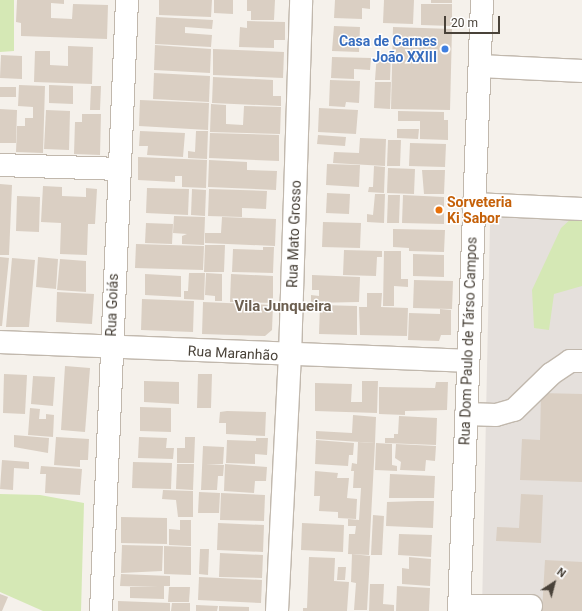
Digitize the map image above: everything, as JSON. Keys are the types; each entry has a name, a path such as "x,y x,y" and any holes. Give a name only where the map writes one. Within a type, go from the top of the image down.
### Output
{"street":[{"name":"Rua Goiás","path":"101,611 118,169 127,0"},
{"name":"Rua Mato Grosso","path":"277,611 290,356 301,0"},
{"name":"Rua Dom Paulo de Társo Campos","path":"459,608 467,361 482,0"},
{"path":"480,66 582,71"},
{"path":"0,165 118,169"},
{"path":"473,204 582,209"},
{"name":"Rua Maranhão","path":"0,342 290,356 467,361"},
{"path":"466,414 496,415 514,410 551,374 570,360 582,361"},
{"path":"459,608 531,606"}],"shaded area":[{"path":"507,215 582,219 582,611 482,611 490,224 496,217"}],"green space":[{"path":"0,0 14,0 14,51 0,52"},
{"path":"574,216 582,220 582,286 554,294 549,330 534,328 532,290 561,228"},
{"path":"0,494 40,495 84,503 81,611 43,611 0,592"}],"building":[{"path":"17,0 64,0 64,4 51,3 51,18 72,19 73,4 108,5 107,39 21,36 21,23 16,22"},
{"path":"159,0 212,0 211,17 159,15"},
{"path":"214,0 233,0 233,14 214,13"},
{"path":"247,0 275,0 274,20 251,20 251,11 247,11"},
{"path":"335,0 370,0 370,9 362,8 362,19 334,18"},
{"path":"384,0 414,0 413,24 383,23"},
{"path":"431,0 452,0 452,3 431,3"},
{"path":"421,4 452,4 452,26 421,25"},
{"path":"156,17 213,20 212,29 185,27 185,33 212,35 211,47 155,44"},
{"path":"247,21 285,22 285,40 274,40 274,48 239,47 240,27 247,28"},
{"path":"334,26 360,27 359,52 332,51"},
{"path":"393,27 452,29 450,110 391,109"},
{"path":"155,45 211,49 210,73 154,70"},
{"path":"68,46 93,47 92,84 34,82 35,51 50,51 50,65 68,66"},
{"path":"213,49 284,52 283,78 213,75"},
{"path":"377,53 391,54 390,80 375,80"},
{"path":"1,55 22,56 22,79 0,78"},
{"path":"332,57 371,58 370,70 354,69 354,79 331,78"},
{"path":"154,73 210,76 209,102 153,99"},
{"path":"213,77 273,80 273,96 281,96 281,106 212,103"},
{"path":"330,80 360,81 359,103 346,102 345,107 329,106"},
{"path":"375,82 391,82 390,109 374,108"},
{"path":"19,85 45,86 43,153 16,152 17,126 25,126 25,118 33,118 33,107 18,106"},
{"path":"49,85 73,86 73,104 49,103"},
{"path":"91,86 101,86 100,110 90,110"},
{"path":"0,87 16,87 16,97 0,97"},
{"path":"140,100 209,103 208,130 139,126"},
{"path":"211,104 226,105 226,124 243,125 244,106 281,107 280,134 210,132"},
{"path":"319,108 358,110 356,134 318,132"},
{"path":"0,109 17,110 16,143 0,143"},
{"path":"46,110 70,111 69,150 44,149"},
{"path":"398,111 444,112 444,120 448,120 448,140 420,139 420,121 398,121"},
{"path":"82,114 101,114 100,155 74,154 75,122 82,122"},
{"path":"397,129 419,129 418,139 397,138"},
{"path":"140,131 185,133 183,157 147,155 148,146 139,146"},
{"path":"196,131 208,131 207,159 188,158 188,151 195,152"},
{"path":"210,133 279,135 279,161 209,158"},
{"path":"318,135 346,137 345,146 317,144"},
{"path":"360,138 386,139 385,166 333,163 334,152 359,153"},
{"path":"388,140 401,140 400,166 387,166"},
{"path":"410,143 446,144 445,167 409,166"},
{"path":"138,157 207,160 206,188 182,187 182,176 175,176 175,182 138,180"},
{"path":"209,160 247,162 247,170 277,171 276,190 208,187"},
{"path":"327,164 360,165 359,187 326,185"},
{"path":"374,166 385,167 384,193 368,192 369,187 373,187"},
{"path":"388,168 415,169 414,194 387,193"},
{"path":"422,170 445,170 444,194 424,194"},
{"path":"0,184 12,185 9,255 0,255"},
{"path":"43,186 62,187 62,196 86,197 86,188 97,189 95,224 88,224 87,255 60,254 61,223 41,222"},
{"path":"147,188 189,189 188,215 146,213"},
{"path":"192,189 206,190 205,216 191,215"},
{"path":"209,189 267,191 266,209 242,208 242,217 208,216"},
{"path":"327,193 350,194 349,214 326,213"},
{"path":"375,194 385,194 384,223 367,222 367,214 373,215"},
{"path":"388,195 400,195 399,223 387,223"},
{"path":"403,195 444,197 444,224 402,223"},
{"path":"17,196 40,197 39,232 16,231"},
{"path":"174,216 205,217 204,245 182,244 182,236 187,234 173,233"},
{"path":"222,217 276,219 275,246 205,243 205,233 221,233"},
{"path":"323,222 361,223 360,248 322,247"},
{"path":"146,223 173,224 172,244 145,243"},
{"path":"393,229 445,230 444,252 409,251 409,248 393,247"},
{"path":"136,244 204,246 203,270 135,268"},
{"path":"205,245 225,245 224,272 204,272"},
{"path":"263,247 274,247 273,273 232,272 233,249 263,250"},
{"path":"344,250 382,251 382,257 377,257 376,276 343,275"},
{"path":"384,251 401,251 401,279 408,279 408,287 394,286 394,306 383,306"},
{"path":"413,254 444,255 444,277 413,276"},
{"path":"0,257 9,258 2,326 0,326"},
{"path":"38,257 58,259 56,289 36,287"},
{"path":"12,258 35,260 29,327 6,327"},
{"path":"60,259 86,261 86,292 57,290"},
{"path":"189,273 205,273 204,300 184,299 184,291 188,291"},
{"path":"206,273 222,274 222,301 215,301 215,296 205,295"},
{"path":"145,274 181,276 181,297 145,295"},
{"path":"231,274 273,276 273,303 230,302"},
{"path":"312,275 360,277 359,302 311,303 311,295 319,296 319,290 312,290"},
{"path":"414,280 453,281 452,309 413,308"},
{"path":"57,292 94,294 92,324 56,322"},
{"path":"367,293 382,293 381,307 408,308 407,336 360,335 359,307 367,307"},
{"path":"142,299 194,301 193,332 141,330"},
{"path":"203,302 273,305 272,330 265,336 202,334"},
{"path":"320,305 357,306 357,335 319,334"},
{"path":"440,309 451,310 451,335 441,335 439,341 408,340 409,313 440,314"},
{"path":"65,366 90,368 85,432 61,430"},
{"path":"4,374 27,375 25,414 3,413"},
{"path":"198,374 212,374 211,408 197,408"},
{"path":"33,376 55,377 53,406 31,404"},
{"path":"144,381 179,382 179,404 144,402"},
{"path":"362,381 378,381 377,413 315,411 315,383 352,384 351,402 362,402"},
{"path":"436,382 448,382 447,410 405,411 405,415 379,414 379,387 435,388"},
{"path":"541,393 582,394 582,482 520,480 522,439 540,440"},
{"path":"140,407 171,408 171,432 140,431"},
{"path":"30,408 40,409 39,419 46,419 46,414 54,415 53,437 28,435"},
{"path":"220,412 266,412 265,436 226,434 226,423 219,423"},
{"path":"353,415 376,417 375,443 316,439 316,431 352,433"},
{"path":"399,416 437,418 436,445 385,443 385,438 394,438 394,434 398,434"},
{"path":"14,435 49,438 48,453 14,447"},
{"path":"56,437 89,439 88,460 80,460 80,467 54,465"},
{"path":"139,437 167,438 166,448 174,448 173,459 138,458"},
{"path":"185,437 195,437 194,463 177,463 177,448 185,448"},
{"path":"256,438 268,438 267,455 255,454 255,464 226,463 227,440 256,441"},
{"path":"316,440 354,443 353,455 349,455 348,466 315,464"},
{"path":"358,442 375,443 369,555 348,554 349,534 355,534 356,526 348,526 348,519 359,520 361,488 353,488 354,471 351,471 352,463 357,464"},
{"path":"376,443 392,444 392,465 397,466 397,471 375,470"},
{"path":"396,444 436,446 435,461 426,460 425,471 400,470 401,462 395,458"},
{"path":"203,446 224,447 223,464 206,464 224,465 223,476 218,476 217,490 201,490"},
{"path":"2,460 29,462 29,469 14,468 13,490 0,489"},
{"path":"133,462 172,463 171,489 132,488"},
{"path":"177,464 194,464 193,490 176,489"},
{"path":"225,464 267,467 266,481 255,481 254,493 224,491"},
{"path":"41,466 82,469 80,495 45,493 46,474 40,474"},
{"path":"315,471 338,473 337,478 349,478 347,498 357,499 356,519 338,518 338,512 319,511 320,496 314,496"},
{"path":"390,474 435,476 434,498 389,498"},
{"path":"163,490 193,491 193,517 178,517 176,500 162,499"},
{"path":"199,492 220,493 219,513 198,513"},
{"path":"221,493 265,495 264,521 220,520"},
{"path":"521,494 543,495 541,543 496,541 497,527 519,528"},
{"path":"434,501 433,528 386,526 387,502"},
{"path":"373,515 384,516 382,555 371,555"},
{"path":"121,517 167,518 167,544 121,543"},
{"path":"180,520 191,520 191,546 169,545 169,529 180,530"},
{"path":"218,523 264,525 263,552 217,550"},
{"path":"302,523 344,525 343,552 301,550"},
{"path":"399,534 432,535 431,557 398,555"},
{"path":"122,545 163,546 162,571 121,573"},
{"path":"164,546 191,547 191,575 164,574"},
{"path":"200,549 209,549 208,575 199,574"},
{"path":"220,553 263,555 262,578 219,577"},
{"path":"352,554 370,556 367,610 354,610 356,583 351,582"},
{"path":"309,557 335,558 334,581 349,582 347,611 303,611 303,608 307,608"},
{"path":"409,557 431,559 430,586 402,584 402,568 409,569"},
{"path":"545,560 582,562 582,611 542,611"},
{"path":"338,567 346,567 345,580 337,580"},
{"path":"121,574 170,576 170,586 164,586 164,599 130,598 130,587 158,587 120,586"},
{"path":"199,577 262,580 261,603 198,600"},
{"path":"370,584 384,584 383,604 394,605 394,611 369,611"},
{"path":"397,586 430,588 429,611 396,611"},
{"path":"169,587 190,587 189,602 168,602"},
{"path":"0,594 8,597 2,611 0,611"},
{"path":"118,601 170,603 170,611 118,611"},
{"path":"172,603 190,603 190,611 171,611"},
{"path":"196,605 218,606 217,611 196,611"},
{"path":"219,606 249,607 249,611 219,611"}],"place":[{"name":"Casa de Carnes João XXIII","path":"445,49"},
{"name":"Sorveteria Ki Sabor","path":"439,210"}],"district":[{"name":"Vila Junqueira","path":"283,307"}]}
